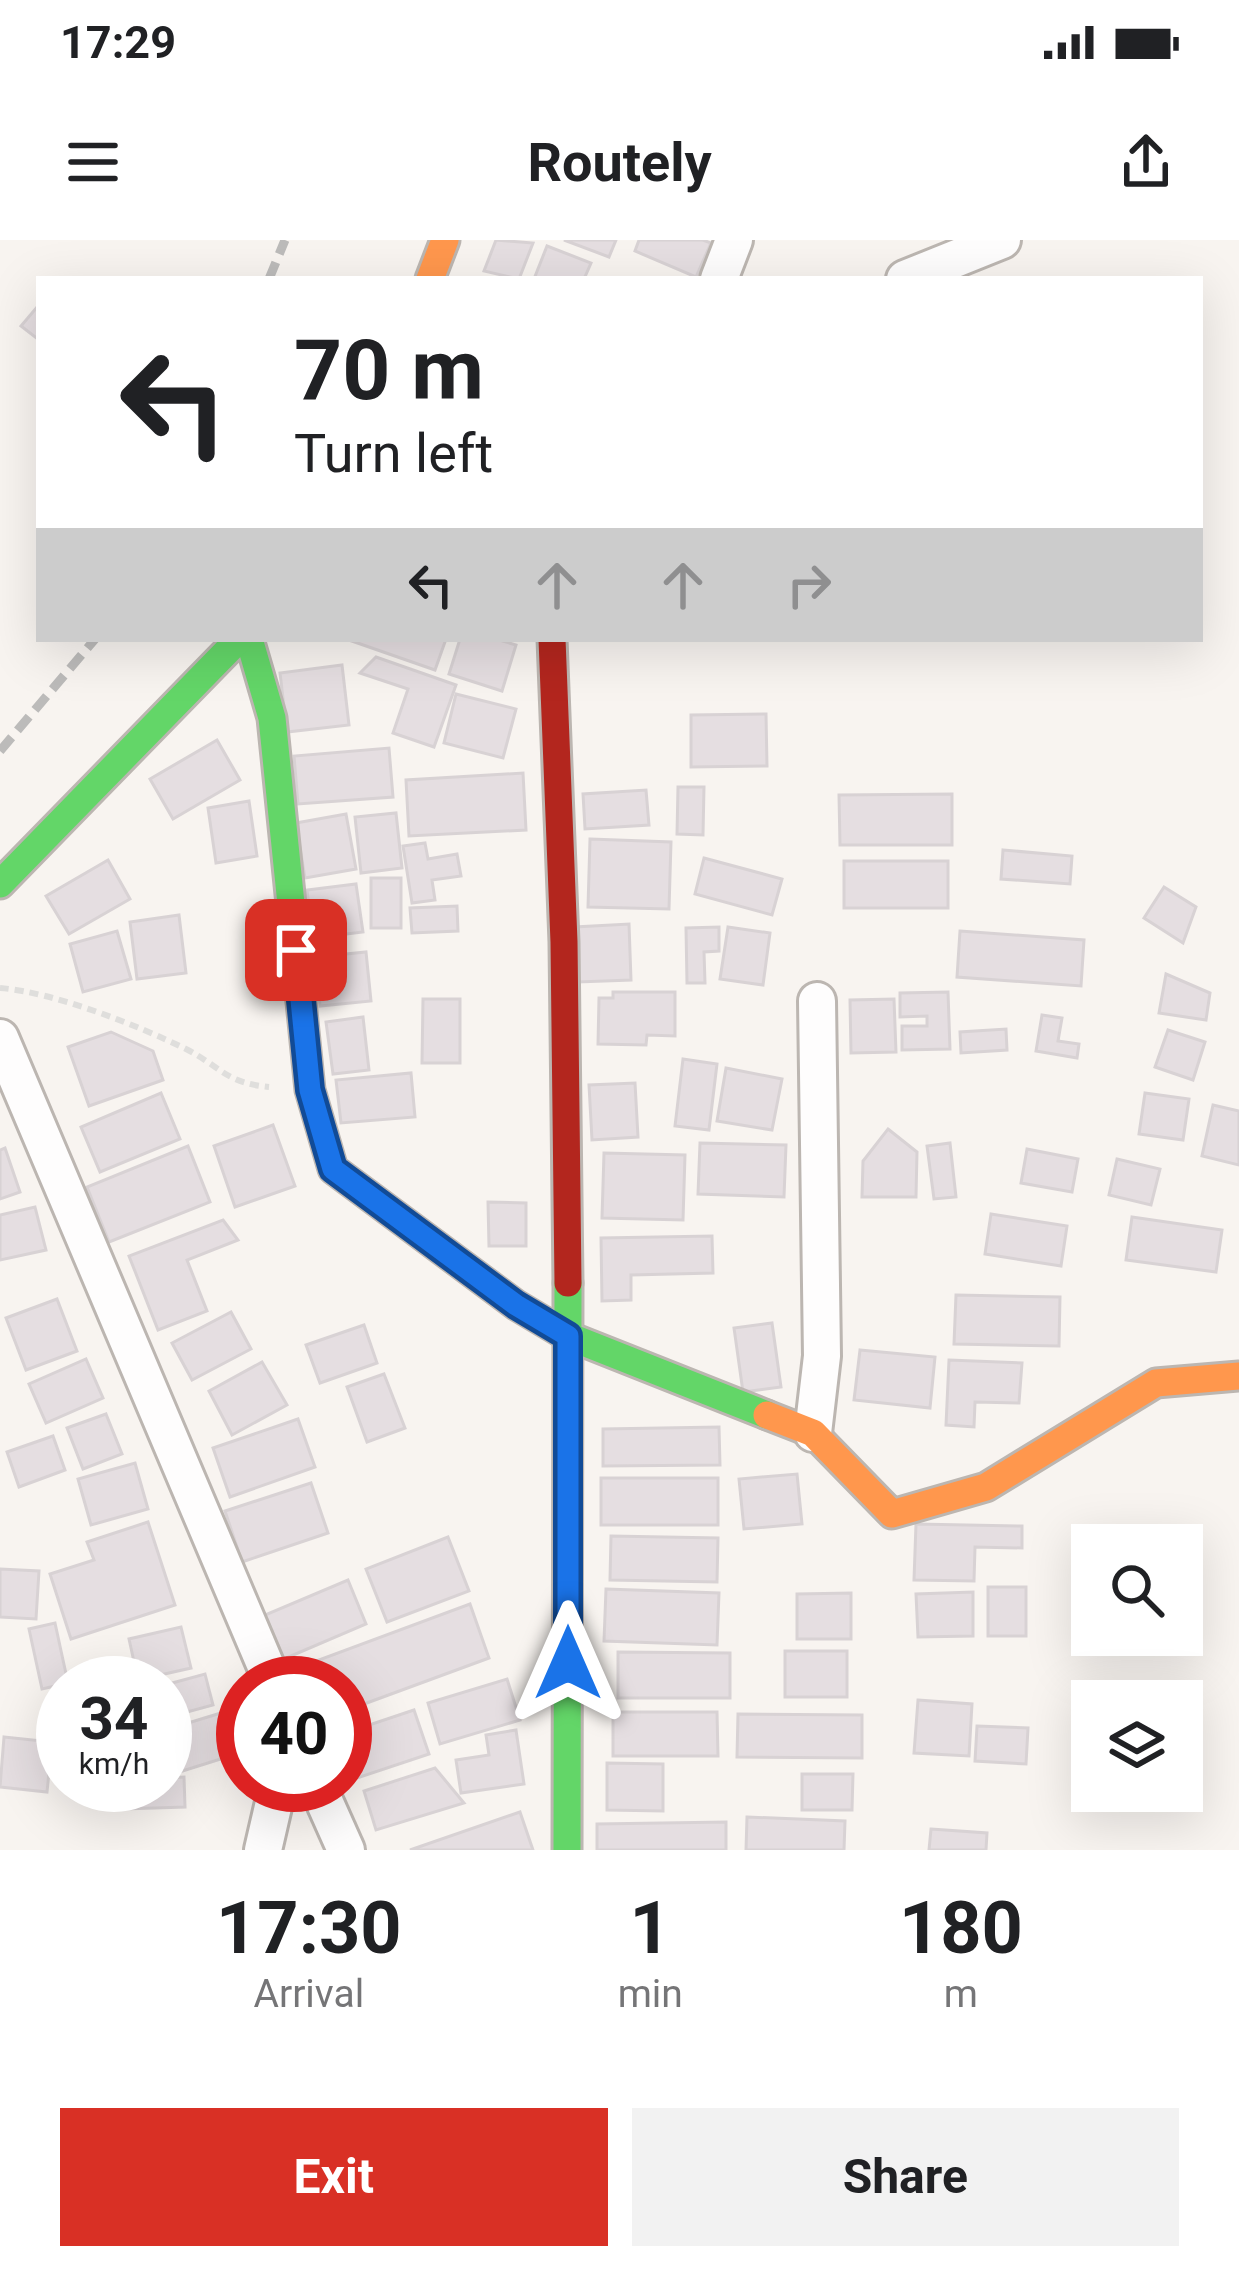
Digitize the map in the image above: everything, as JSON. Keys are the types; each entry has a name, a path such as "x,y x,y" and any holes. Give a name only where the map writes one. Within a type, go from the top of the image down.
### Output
{"street":[{"path":"431,276 445,240"},
{"path":"720,276 734,240"},
{"path":"912,276 1002,240"},
{"path":"0,884 235,642"},
{"path":"250,642 272,718 310,1090 333,1169 516,1305 568,1336 813,1433 892,1514 986,1487 1156,1383 1239,1376"},
{"path":"552,642 561,796 568,1336 567,1850"},
{"path":"813,1433 822,1356 817,1001"},
{"path":"0,1038 262,1656"},
{"path":"263,1850 272,1812"},
{"path":"329,1812 346,1850"}],"path":[{"path":"0,988 34,990 186,1049 240,1084 310,1090"}],"building":[{"path":"496,240 533,243 520,276 484,271"},
{"path":"564,240 616,240 609,257"},
{"path":"639,240 711,243 696,276 635,251"},
{"path":"547,246 591,263 585,276 535,276"},
{"path":"36,308 36,338 21,326"},
{"path":"355,642 445,642 435,670"},
{"path":"459,642 516,645 502,691 449,674"},
{"path":"376,657 456,685 434,747 393,733 408,689 360,673"},
{"path":"342,665 349,725 287,732 280,673"},
{"path":"456,694 516,709 503,758 444,743"},
{"path":"766,714 767,766 691,767 691,715"},
{"path":"217,740 240,780 173,819 150,779"},
{"path":"389,748 393,797 298,804 294,756"},
{"path":"523,773 526,830 409,836 406,780"},
{"path":"678,787 704,787 703,835 677,834"},
{"path":"646,790 649,825 585,829 583,794"},
{"path":"952,794 952,845 840,845 839,795"},
{"path":"249,801 257,856 216,863 208,808"},
{"path":"396,813 402,868 361,873 355,817"},
{"path":"346,814 356,869 305,878 296,823"},
{"path":"590,839 671,842 669,909 588,907"},
{"path":"425,843 428,859 457,854 461,876 432,880 435,900 412,903 403,846"},
{"path":"1003,850 1072,856 1070,884 1001,879"},
{"path":"704,858 782,879 772,915 695,894"},
{"path":"108,860 130,899 69,934 46,896"},
{"path":"844,861 948,861 948,908 844,908"},
{"path":"371,878 401,878 401,928 371,928"},
{"path":"356,884 363,932 313,938 307,890"},
{"path":"1164,887 1196,907 1183,943 1144,918"},
{"path":"457,906 458,931 412,933 410,908"},
{"path":"179,915 186,973 137,979 130,922"},
{"path":"629,924 631,980 578,982 575,927"},
{"path":"719,927 719,951 704,952 705,983 687,983 686,928"},
{"path":"728,927 770,933 763,985 720,979"},
{"path":"117,931 131,979 83,992 70,944"},
{"path":"960,931 1084,940 1081,986 957,977"},
{"path":"366,952 371,1001 320,1006 316,957"},
{"path":"1166,974 1210,993 1206,1020 1159,1013"},
{"path":"613,992 675,992 675,1036 647,1035 646,1045 598,1044 599,998 613,998"},
{"path":"948,992 950,1049 902,1050 902,1026 927,1026 927,1016 900,1017 900,993"},
{"path":"423,999 460,999 460,1063 422,1063"},
{"path":"894,999 896,1052 851,1053 850,1000"},
{"path":"1042,1015 1062,1018 1058,1041 1079,1044 1077,1058 1036,1051"},
{"path":"363,1017 369,1070 333,1074 326,1022"},
{"path":"1006,1029 1007,1050 961,1053 960,1032"},
{"path":"1168,1030 1205,1042 1193,1080 1155,1067"},
{"path":"111,1032 153,1051 163,1080 89,1106 68,1047"},
{"path":"683,1059 717,1064 709,1130 675,1126"},
{"path":"726,1068 782,1079 772,1130 717,1121"},
{"path":"411,1073 415,1117 341,1123 336,1080"},
{"path":"635,1083 638,1137 592,1140 589,1085"},
{"path":"161,1093 180,1139 100,1172 81,1127"},
{"path":"1145,1093 1189,1099 1183,1140 1139,1134"},
{"path":"1213,1105 1239,1111 1239,1165 1202,1156"},
{"path":"273,1125 295,1186 235,1207 214,1146"},
{"path":"888,1129 917,1152 916,1197 862,1197 863,1161"},
{"path":"700,1143 786,1145 784,1197 698,1194"},
{"path":"950,1143 956,1197 934,1199 927,1146"},
{"path":"188,1146 210,1202 109,1242 87,1187"},
{"path":"5,1148 20,1192 0,1199 0,1150"},
{"path":"1027,1149 1078,1159 1072,1192 1021,1183"},
{"path":"604,1153 685,1155 683,1220 602,1218"},
{"path":"1117,1159 1160,1169 1151,1205 1109,1195"},
{"path":"488,1202 526,1203 526,1246 489,1246"},
{"path":"35,1207 46,1250 0,1260 0,1215"},
{"path":"991,1214 1067,1226 1061,1266 985,1254"},
{"path":"1132,1217 1222,1230 1216,1272 1126,1260"},
{"path":"223,1220 238,1240 187,1260 207,1311 158,1330 129,1256"},
{"path":"712,1236 713,1273 631,1275 631,1300 602,1301 601,1238"},
{"path":"956,1295 1060,1297 1059,1346 954,1344"},
{"path":"57,1299 77,1351 26,1370 6,1318"},
{"path":"231,1312 251,1349 192,1380 172,1343"},
{"path":"772,1323 781,1387 743,1392 734,1328"},
{"path":"364,1325 377,1363 320,1383 306,1345"},
{"path":"860,1350 935,1357 930,1408 854,1400"},
{"path":"86,1359 103,1398 46,1423 29,1384"},
{"path":"949,1360 1022,1363 1019,1403 975,1402 974,1427 946,1425"},
{"path":"262,1362 287,1405 232,1435 209,1391"},
{"path":"384,1374 405,1428 367,1442 347,1387"},
{"path":"106,1414 122,1454 83,1469 67,1428"},
{"path":"298,1419 315,1467 230,1497 213,1448"},
{"path":"719,1427 720,1465 603,1466 603,1429"},
{"path":"53,1436 65,1470 19,1487 7,1452"},
{"path":"135,1463 148,1509 91,1525 78,1479"},
{"path":"797,1474 802,1524 744,1529 739,1479"},
{"path":"601,1478 718,1478 718,1525 601,1525"},
{"path":"311,1483 328,1533 242,1562 225,1511"},
{"path":"148,1522 175,1605 71,1639 50,1574 94,1560 87,1542"},
{"path":"916,1524 1022,1526 1022,1548 975,1547 974,1581 914,1580"},
{"path":"611,1536 718,1538 717,1582 610,1580"},
{"path":"448,1537 469,1591 387,1622 366,1569"},
{"path":"0,1569 39,1571 36,1619 0,1617"},
{"path":"348,1580 366,1624 283,1656 265,1615"},
{"path":"988,1587 1026,1587 1026,1636 988,1636"},
{"path":"606,1589 719,1593 717,1645 604,1641"},
{"path":"973,1592 973,1636 918,1637 916,1594"},
{"path":"851,1593 851,1639 797,1639 797,1594"},
{"path":"470,1604 489,1658 372,1701 372,1656 330,1656"},
{"path":"55,1623 62,1656 36,1656 36,1661 29,1629"},
{"path":"181,1627 188,1656 133,1656 129,1639"},
{"path":"785,1651 847,1651 847,1697 785,1697"},
{"path":"618,1652 730,1653 730,1698 618,1698"},
{"path":"205,1674 213,1705 192,1711 192,1678"},
{"path":"507,1679 520,1720 440,1744 428,1703"},
{"path":"918,1700 972,1704 969,1756 914,1753"},
{"path":"414,1710 429,1754 372,1773 372,1724"},
{"path":"613,1712 717,1712 718,1756 613,1756"},
{"path":"216,1714 216,1760 192,1768 192,1722"},
{"path":"738,1714 862,1715 862,1758 737,1757"},
{"path":"977,1726 1028,1728 1026,1764 975,1761"},
{"path":"516,1730 524,1784 461,1793 456,1760 489,1755 486,1735"},
{"path":"4,1737 36,1740 36,1791 0,1787"},
{"path":"607,1763 663,1764 663,1811 607,1810"},
{"path":"435,1768 464,1803 376,1830 370,1812 372,1788"},
{"path":"802,1774 853,1774 852,1810 802,1810"},
{"path":"520,1812 533,1850 410,1850"},
{"path":"747,1817 845,1821 844,1850 746,1850"},
{"path":"726,1822 726,1850 597,1850 597,1824"},
{"path":"931,1829 987,1833 986,1850 929,1850"}],"railway":[{"path":"270,276 285,240"},
{"path":"0,751 92,642"}],"traffic: fast":[{"path":"0,884 236,642"},
{"path":"250,642 272,718 310,1090 333,1169 516,1305 568,1336 767,1415"},
{"path":"567,1850 568,1283"}],"traffic: slow":[{"path":"431,276 445,240"},
{"path":"767,1415 813,1433 892,1514 986,1487 1156,1383 1239,1376"}],"traffic: jam":[{"path":"552,642 564,942 568,1283"}],"route":[{"path":"296,950 310,1090 333,1169 516,1305 568,1336 568,1663"}]}
